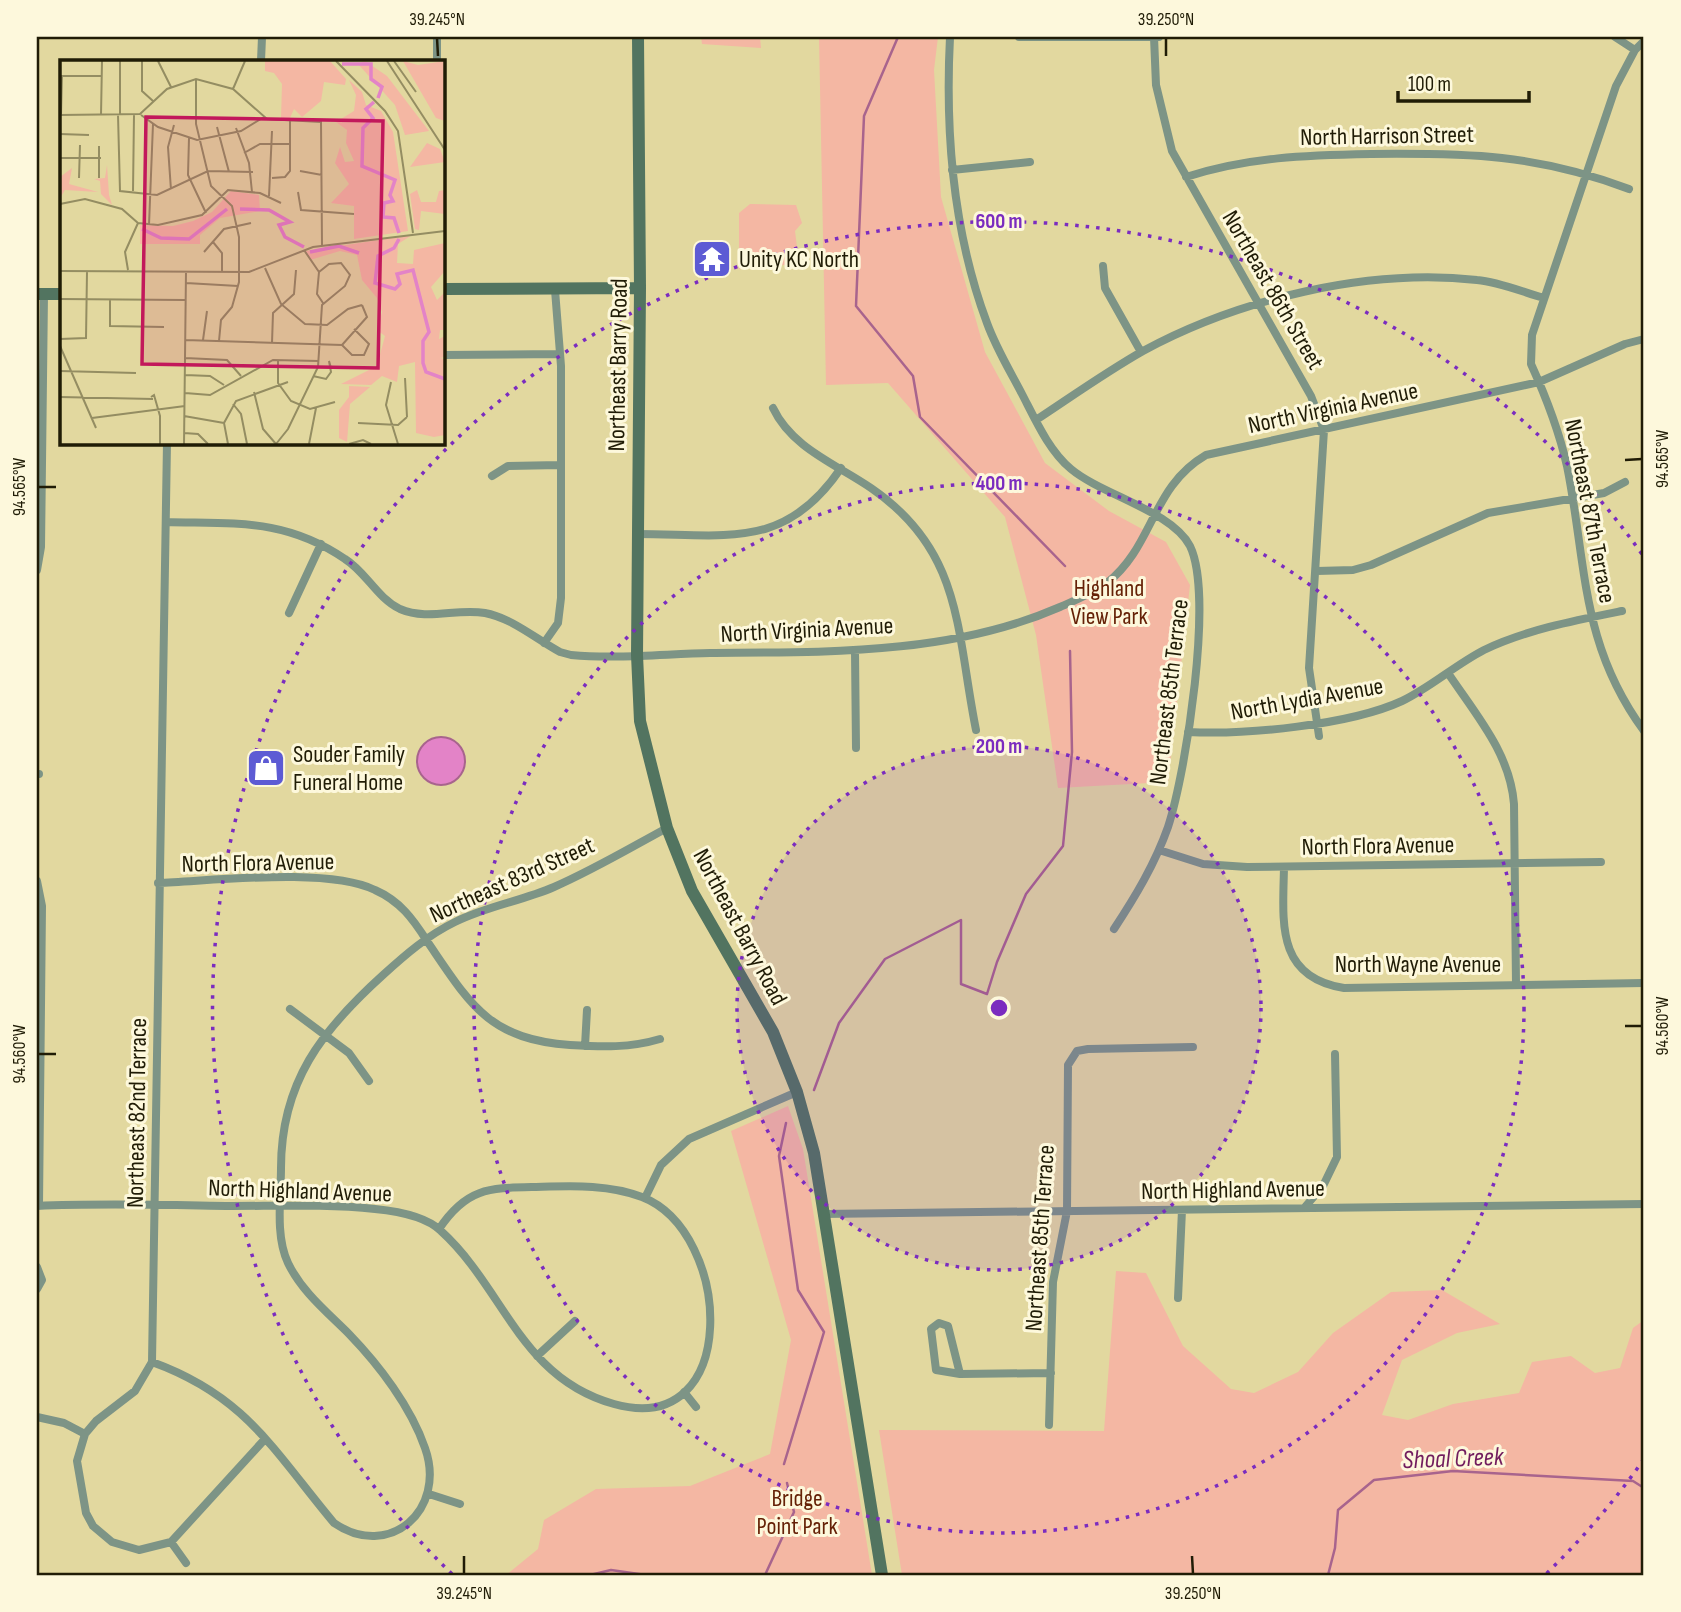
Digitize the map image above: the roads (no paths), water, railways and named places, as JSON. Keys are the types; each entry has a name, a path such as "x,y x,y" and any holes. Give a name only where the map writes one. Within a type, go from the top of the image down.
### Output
{"main road":[{"name":"Northeast Barry Road","path":"638,37 640,288 637,654 640,721 667,828 692,891 773,1032 797,1092 814,1153 883,1575"},
{"path":"444,289 640,288"},
{"path":"41,294 60,294"}],"street":[{"path":"261,60 262,37"},
{"path":"437,37 438,60"},
{"name":"Northeast 85th Terrace","path":"950,37 947,93 952,170 967,255 988,326 1036,420 1070,468 1096,486 1180,531 1198,568 1201,610 1180,788 1159,850 1114,929"},
{"path":"1019,37 1156,37"},
{"name":"Northeast 86th Street","path":"1156,37 1160,107 1172,150 1311,396 1324,430 1309,668 1319,736"},
{"path":"1615,37 1635,50"},
{"name":"Northeast 87th Terrace","path":"1644,41 1635,50 1616,86 1544,298 1530,351 1560,439 1591,617 1620,694 1644,732"},
{"name":"North Harrison Street","path":"1186,177 1232,164 1284,157 1451,153 1513,157 1588,173"},
{"path":"952,170 1030,162"},
{"path":"1588,173 1629,189"},
{"path":"1103,266 1105,288 1142,352"},
{"path":"1036,420 1142,352 1226,314 1328,287 1446,278 1497,284 1544,298"},
{"path":"544,643 558,623 560,611 559,354 555,290"},
{"path":"37,570 41,547 41,294"},
{"name":"North Virginia Avenue","path":"166,522 269,525 321,544 348,561 383,597 402,609 430,615 484,613 509,622 571,655 855,652 959,638 1017,625 1105,584 1129,560 1180,473 1206,455 1539,382 1625,344 1644,340"},
{"path":"444,355 559,354"},
{"path":"772,408 788,434 889,500 923,534 938,557 948,584 975,730"},
{"name":"Northeast 82nd Terrace","path":"152,1362 167,444"},
{"path":"492,476 508,466 560,465"},
{"path":"637,534 767,531 808,509 841,468"},
{"path":"1317,570 1353,570 1371,565 1465,521 1521,505 1604,493 1625,482"},
{"path":"289,613 321,544"},
{"name":"North Lydia Avenue","path":"1188,732 1239,734 1316,722 1402,701 1500,643 1622,611"},
{"path":"855,652 856,748"},
{"path":"1448,673 1507,765 1514,804 1516,984"},
{"name":"Northeast 83rd Street","path":"429,1494 431,1476 425,1445 399,1398 359,1344 303,1288 286,1259 281,1241 281,1206 282,1142 286,1116 304,1069 323,1035 348,1007 426,939 474,913 563,883 667,828"},
{"name":"North Flora Avenue","path":"1159,850 1203,864 1284,867 1601,862"},
{"name":"North Wayne Avenue","path":"1284,867 1284,920 1289,951 1304,971 1322,983 1344,988 1644,983"},
{"name":"North Flora Avenue","path":"158,883 325,878 352,882 375,890 407,911 474,1007 498,1027 544,1042 585,1046 633,1047 660,1039"},
{"path":"37,881 42,906 39,931 38,1205"},
{"path":"290,1009 349,1053 369,1081"},
{"path":"585,1046 587,1010"},
{"name":"Northeast 85th Terrace","path":"1049,1425 1055,1265 1062,1244 1067,1211 1068,1065 1072,1055 1088,1049 1193,1047"},
{"path":"1306,1207 1322,1186 1337,1157 1335,1055"},
{"path":"645,1198 661,1165 689,1139 797,1092"},
{"path":"439,1229 464,1199 494,1188 583,1187 645,1198 669,1217 686,1237 701,1264 706,1284 709,1348 701,1373 684,1392 696,1407"},
{"name":"North Highland Avenue","path":"822,1214 1644,1204"},
{"name":"North Highland Avenue","path":"38,1205 281,1206 376,1209 401,1213 439,1229 537,1356 572,1385 611,1403 645,1408 684,1392"},
{"path":"1178,1297 1182,1210"},
{"path":"37,1267 42,1280 37,1289"},
{"path":"537,1356 575,1321"},
{"path":"960,1374 948,1326 939,1324 931,1329 936,1370 960,1374 1051,1373"},
{"path":"265,1439 171,1542 150,1549 125,1547 112,1542 93,1526 86,1513 77,1472 85,1434 96,1421 135,1391 152,1362 186,1374 214,1390 239,1410 265,1439 334,1523 357,1535 384,1534 407,1524 422,1508 429,1494 460,1504"},
{"path":"37,1416 64,1423 85,1434"},
{"path":"171,1542 186,1563"}],"waterway":[{"path":"898,37 864,116 856,306 913,376 920,417 1065,566"},
{"path":"814,1090 839,1023 885,959 961,920 961,984 987,994 997,962 1026,894 1063,846 1072,752 1070,651"},
{"path":"784,1464 824,1332 798,1290 779,1156 786,1123"},
{"name":"Shoal Creek","path":"1328,1575 1335,1548 1338,1510 1374,1480 1453,1471 1633,1481 1644,1488"},
{"path":"765,1575 794,1512 787,1483"},
{"name":"Shoal Creek","path":"590,1575 611,1570 646,1575"}],"place":[{"name":"Unity KC North","path":"712,259"},
{"name":"Souder Family Funeral Home","path":"266,768"}],"park label":[{"name":"Highland View Park","path":"1109,602"},
{"name":"Bridge Point Park","path":"797,1512"}]}
